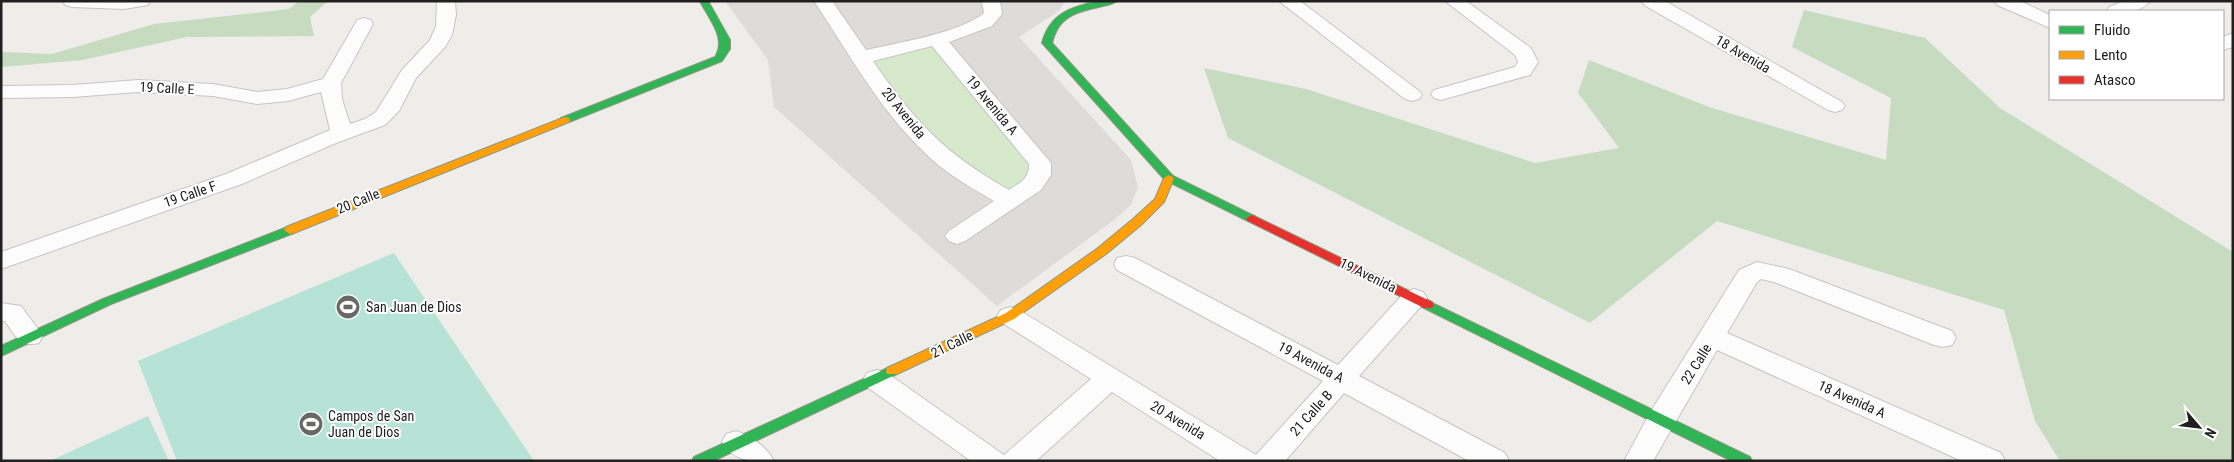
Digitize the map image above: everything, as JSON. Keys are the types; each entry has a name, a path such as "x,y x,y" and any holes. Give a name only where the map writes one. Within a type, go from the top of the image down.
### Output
{"street":[{"path":"72,1 124,3 141,1"},
{"name":"19 Calle F","path":"1,261 38,246 232,180 341,132 377,122 390,110 408,75 439,44 448,18 446,1"},
{"name":"20 Calle","path":"1,352 30,336 101,305 719,59 726,49 725,40 704,1"},
{"name":"20 Avenida","path":"824,1 890,100 930,146 970,178 1009,200"},
{"path":"862,57 936,39 986,23 992,16 994,9 991,1"},
{"name":"19 Avenida","path":"1113,1 1077,10 1063,16 1050,27 1047,43 1169,178 1745,461"},
{"path":"1288,1 1412,95"},
{"path":"1441,94 1523,71 1528,62 1524,52 1454,1"},
{"name":"18 Avenida","path":"1651,1 1835,106"},
{"path":"2004,1 2049,22"},
{"path":"2118,10 2141,1"},
{"path":"341,132 332,98 331,83 364,24"},
{"name":"19 Avenida A","path":"936,39 1040,163 1040,175 1034,185 1009,200"},
{"name":"19 Calle E","path":"1,92 73,91 138,86 214,90 257,98 288,95 331,83"},
{"name":"21 Calle","path":"698,461 736,442 877,380 1010,316 1102,251 1137,222 1160,200 1169,178"},
{"path":"957,236 1009,200"},
{"name":"19 Avenida A","path":"1126,264 1495,461"},
{"name":"22 Calle","path":"1638,461 1661,419 1748,276 1757,270 1780,275 1943,338"},
{"name":"21 Calle B","path":"1267,461 1414,298"},
{"path":"1,312 12,312 30,336"},
{"name":"20 Avenida","path":"1010,316 1244,461"},
{"name":"18 Avenida A","path":"1712,337 1991,461"},
{"path":"1016,461 1109,378"},
{"path":"877,380 993,461"},
{"path":"736,442 760,461"}],"shaded area":[{"path":"725,1 1065,1 1059,11 1019,37 1131,160 1138,187 1131,205 1114,220 997,306 774,107 768,60"}],"green space":[{"path":"299,1 328,1 310,17 314,36 187,37 82,60 1,67 1,52 52,54 154,24 289,9"},
{"path":"1804,10 1925,38 2000,108 2233,252 2233,461 2060,461 2035,421 2004,310 1717,221 1590,323 1228,138 1204,68 1306,89 1535,163 1619,148 1578,93 1589,60 1709,107 1886,160 1891,98 1792,47"},
{"path":"936,39 1040,163 1009,200 930,146 863,57"},
{"name":"San Juan de Dios","path":"394,253 534,461 177,461 138,361"},
{"path":"148,416 169,461 50,461"}],"traffic: fast":[{"path":"565,120 719,59 725,49 725,40 704,1"},
{"path":"1113,1 1081,8 1063,17 1055,23 1047,43 1169,178 1252,219"},
{"path":"1,352 107,301 290,230"},
{"path":"1428,305 1745,461"},
{"path":"699,461 892,371"}],"traffic: slow":[{"path":"290,230 565,120"},
{"path":"892,371 1010,316 1102,251 1137,222 1160,200 1169,178"}],"traffic: jam":[{"path":"1252,219 1428,305"}],"place":[{"name":"San Juan de Dios","path":"348,307"},
{"name":"Campos de San Juan de Dios","path":"311,424"}]}
